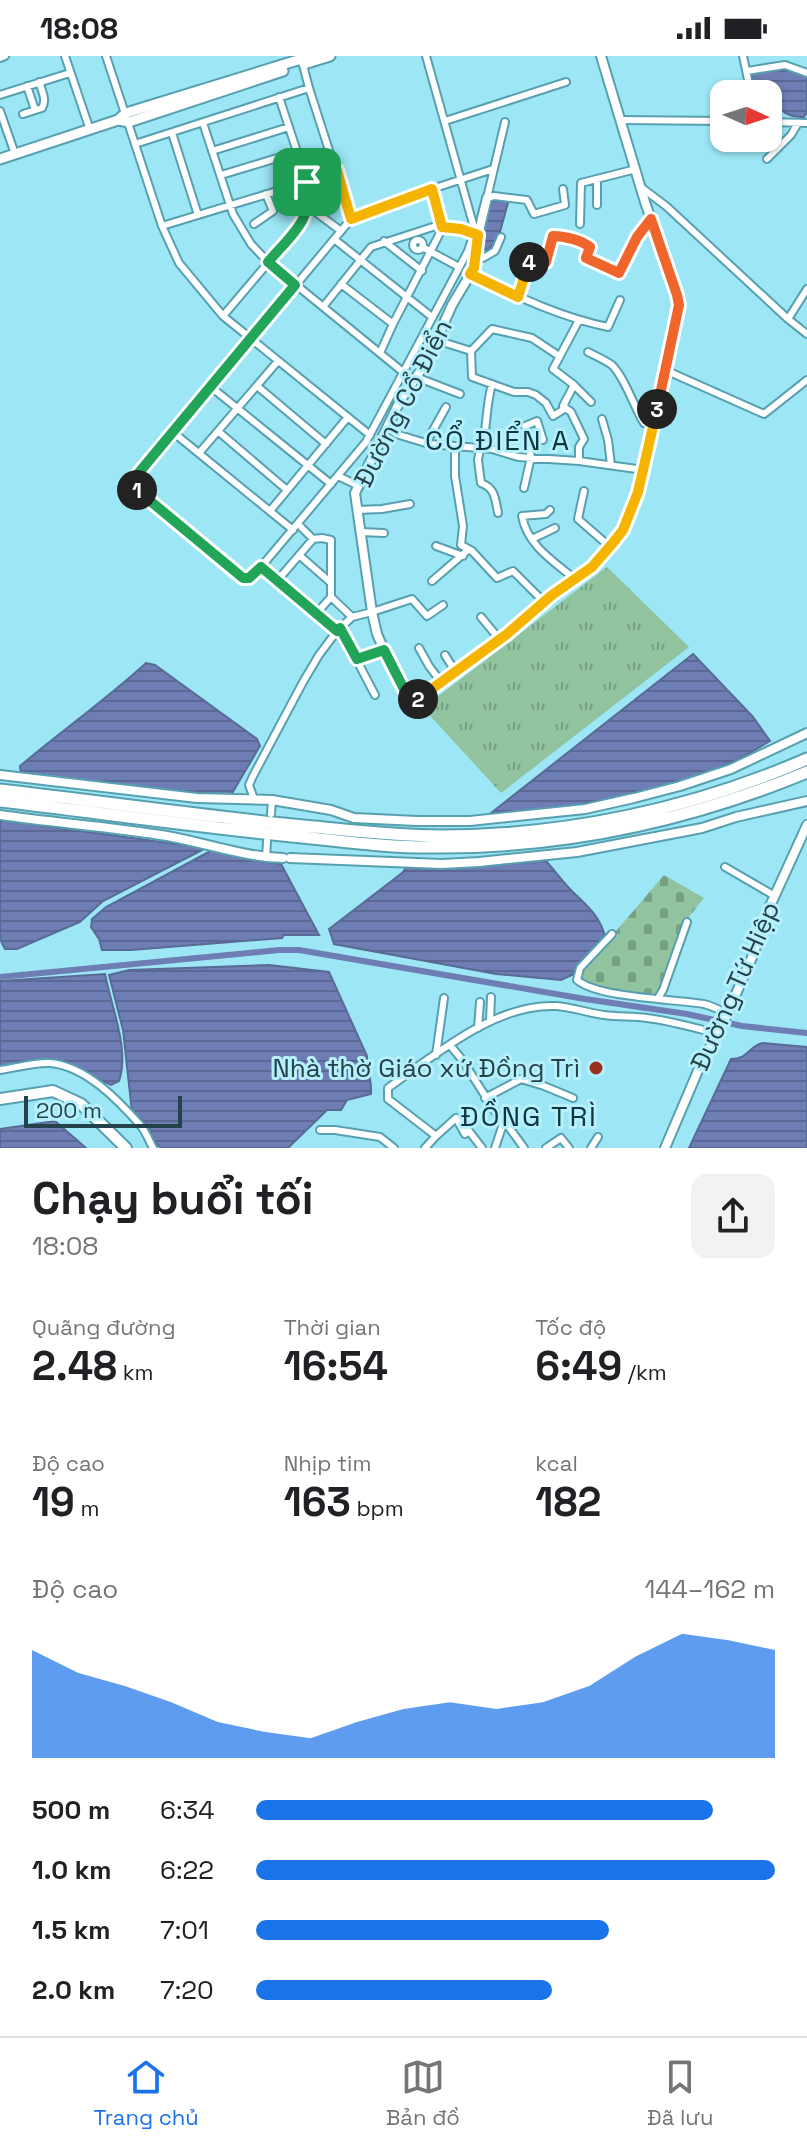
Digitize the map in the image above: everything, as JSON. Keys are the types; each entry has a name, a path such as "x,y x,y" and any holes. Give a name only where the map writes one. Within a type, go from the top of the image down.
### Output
{"highway":[{"path":"0,790 262,822 400,835 492,834 575,825 642,813 715,794 807,759"},
{"path":"0,801 383,845 490,846 568,838 645,824 766,789 807,772"}],"main road":[{"path":"0,159 304,58 330,56"},
{"path":"0,1099 53,1091 81,1104 126,1148"}],"street":[{"path":"65,56 90,130"},
{"path":"106,56 162,226 179,263 223,316 370,435"},
{"path":"435,56 426,57 462,179 476,234 370,435 249,578 243,578 138,492 135,484 137,475 351,219 432,189 462,179 493,169"},
{"name":"Đường Cổ Điển","path":"487,198 476,234 474,268 452,305 423,367 400,401 355,493 377,634 413,702 500,640 544,602 592,567 623,530 638,492 679,305 601,56"},
{"path":"743,56 749,80"},
{"path":"304,58 309,88 351,219"},
{"path":"747,71 785,65 807,73"},
{"path":"0,95 70,73"},
{"path":"23,114 42,108 45,102 39,82"},
{"path":"445,121 566,82"},
{"path":"27,86 35,110"},
{"path":"135,144 309,88"},
{"path":"223,316 301,224 309,207 307,182 279,97"},
{"path":"0,111 15,154"},
{"path":"621,120 710,121"},
{"path":"505,122 487,198 527,200 534,214 565,205 563,189"},
{"path":"782,122 807,123"},
{"path":"203,123 240,229 268,262 403,372"},
{"path":"770,156 791,135 798,123"},
{"path":"212,151 289,127"},
{"path":"172,133 198,215"},
{"path":"221,175 297,152"},
{"path":"580,224 581,183 636,169"},
{"path":"162,226 337,170"},
{"path":"597,179 597,205"},
{"path":"642,188 666,206 807,334"},
{"path":"380,353 432,252 442,226 432,189"},
{"path":"254,224 273,212 266,194"},
{"path":"309,207 341,231"},
{"path":"518,297 530,259 546,262 553,236 586,243 590,247 586,258 619,273 637,237 651,219"},
{"path":"323,307 371,247 442,226 476,234"},
{"path":"406,258 421,241 416,240 414,232"},
{"path":"476,251 483,258 495,251 501,237"},
{"path":"334,239 432,317"},
{"path":"384,241 422,271"},
{"path":"418,248 459,267"},
{"path":"470,274 518,297 579,320 608,327 620,300"},
{"path":"341,284 393,324"},
{"path":"788,319 807,289"},
{"path":"579,320 553,369 591,402"},
{"path":"559,356 532,338 492,329 471,351 472,377 514,392 536,395 546,403 553,416 566,408"},
{"path":"436,340 471,351"},
{"path":"588,352 610,364 635,401 644,423 653,425"},
{"path":"409,360 423,367"},
{"path":"200,452 278,361"},
{"path":"665,370 764,414 807,380"},
{"path":"416,377 460,394"},
{"path":"492,384 487,426 478,460 481,483 490,486 493,491 498,513"},
{"path":"574,385 563,406 571,412 584,439 579,447 579,461"},
{"path":"257,386 326,444"},
{"path":"211,387 331,484"},
{"path":"426,443 446,407"},
{"path":"270,511 348,417"},
{"path":"602,419 611,465"},
{"path":"524,488 531,457 525,426 537,421 543,440"},
{"path":"387,427 396,434 455,448 492,449 518,457 644,470"},
{"path":"219,432 287,490"},
{"path":"174,433 270,511 313,539 322,538 332,543 331,597 352,617"},
{"path":"455,448 455,476 463,526 461,545 466,553"},
{"path":"338,476 359,486"},
{"path":"584,491 578,519 609,546"},
{"path":"357,510 410,504"},
{"path":"550,510 546,514 522,516 522,521 535,546 575,579"},
{"path":"532,539 555,528"},
{"path":"361,532 384,533"},
{"path":"277,581 313,539"},
{"path":"436,546 466,553"},
{"path":"432,581 472,551 497,578 513,571 544,602"},
{"path":"299,555 330,582"},
{"path":"261,567 339,630 375,695"},
{"path":"316,614 331,597"},
{"path":"254,799 249,785 253,776 311,668 339,630 352,617 412,599 427,616 443,605"},
{"path":"481,617 500,640"},
{"path":"419,648 441,682"},
{"path":"357,659 384,650"},
{"path":"445,655 455,671"},
{"path":"0,775 197,798 272,800 331,810 354,818 470,821 571,811 680,786 731,769 807,733"},
{"path":"271,814 272,800"},
{"path":"0,815 167,837 266,858 442,864 577,852 702,828 807,801"},
{"name":"Đường Tứ Hiệp","path":"665,1148 700,1066 720,1032 807,825"},
{"path":"266,858 267,841"},
{"path":"725,867 775,896"},
{"path":"658,998 687,922"},
{"path":"612,934 580,968 577,980 582,984 601,991 708,1005 726,1016"},
{"path":"490,1021 491,997"},
{"path":"436,1055 444,998"},
{"path":"478,1028 480,1002"},
{"path":"436,1136 388,1099 388,1088 490,1021 530,1007 558,1006 608,1016 674,1022 720,1032"},
{"path":"450,1045 503,1124 508,1126 524,1148"},
{"path":"0,1070 46,1063 83,1075 104,1088 123,1107 143,1128 153,1148"},
{"path":"485,1098 521,1079 573,1098"},
{"path":"425,1148 456,1118 465,1134 469,1131 482,1148"},
{"path":"495,1148 503,1124"},
{"path":"320,1130 380,1137 394,1148"},
{"path":"591,1148 598,1137"},
{"path":"546,1148 561,1138 569,1148"}],"green space":[{"path":"607,567 689,647 501,793 423,708"},
{"path":"664,875 704,898 681,927 662,987 655,997 587,985 579,979 582,971"}],"water":[{"path":"788,67 807,74 807,112 804,117 791,116 782,111 782,80 752,80 752,74"},
{"path":"492,199 509,199 498,239 487,251 480,245"},
{"path":"693,654 753,717 770,741 742,758 674,784 584,804 492,816 491,813"},
{"path":"146,663 155,665 257,739 260,746 231,795 216,797 21,775 20,766"},
{"path":"0,820 206,848 103,901 80,922 17,949 5,949 0,939"},
{"path":"214,849 250,860 281,864 319,935 284,935 282,938 102,950 91,927 92,919 106,907"},
{"path":"546,861 594,914 605,937 572,975 561,980 496,974 334,944 329,929 406,868"},
{"path":"269,965 329,972 367,1056 371,1094 347,1100 341,1110 327,1110 288,1148 161,1148 153,1140 148,1125 132,1112 123,1030 109,975 129,970"},
{"path":"105,974 121,1042 119,1081 111,1085 82,1072 32,1062 0,1066 0,981"},
{"path":"763,1043 807,1047 807,1148 689,1148 731,1059 741,1057"},
{"path":"55,1121 86,1148 0,1148 0,1129"}],"waterway":[{"path":"0,977 299,950 687,1014 742,1026 807,1033"}],"place":[{"name":"Nhà thờ Giáo xứ Đồng Trì","path":"596,1068"}],"district":[{"name":"CỔ ĐIỂN A","path":"498,440"},
{"name":"ĐỒNG TRÌ","path":"529,1116"}],"route":[{"path":"337,170 351,219 432,189 442,227 478,235 474,268 470,274 518,297 530,259 546,262 553,236 586,243 590,247 586,258 619,273 637,237 651,219 677,295 679,305 644,470 623,530 592,567 429,693 413,702 384,650 357,659 340,628 337,631 261,567 253,576 243,578 138,492 135,484 137,475 295,285 268,262 308,212 307,182 337,170"}]}
